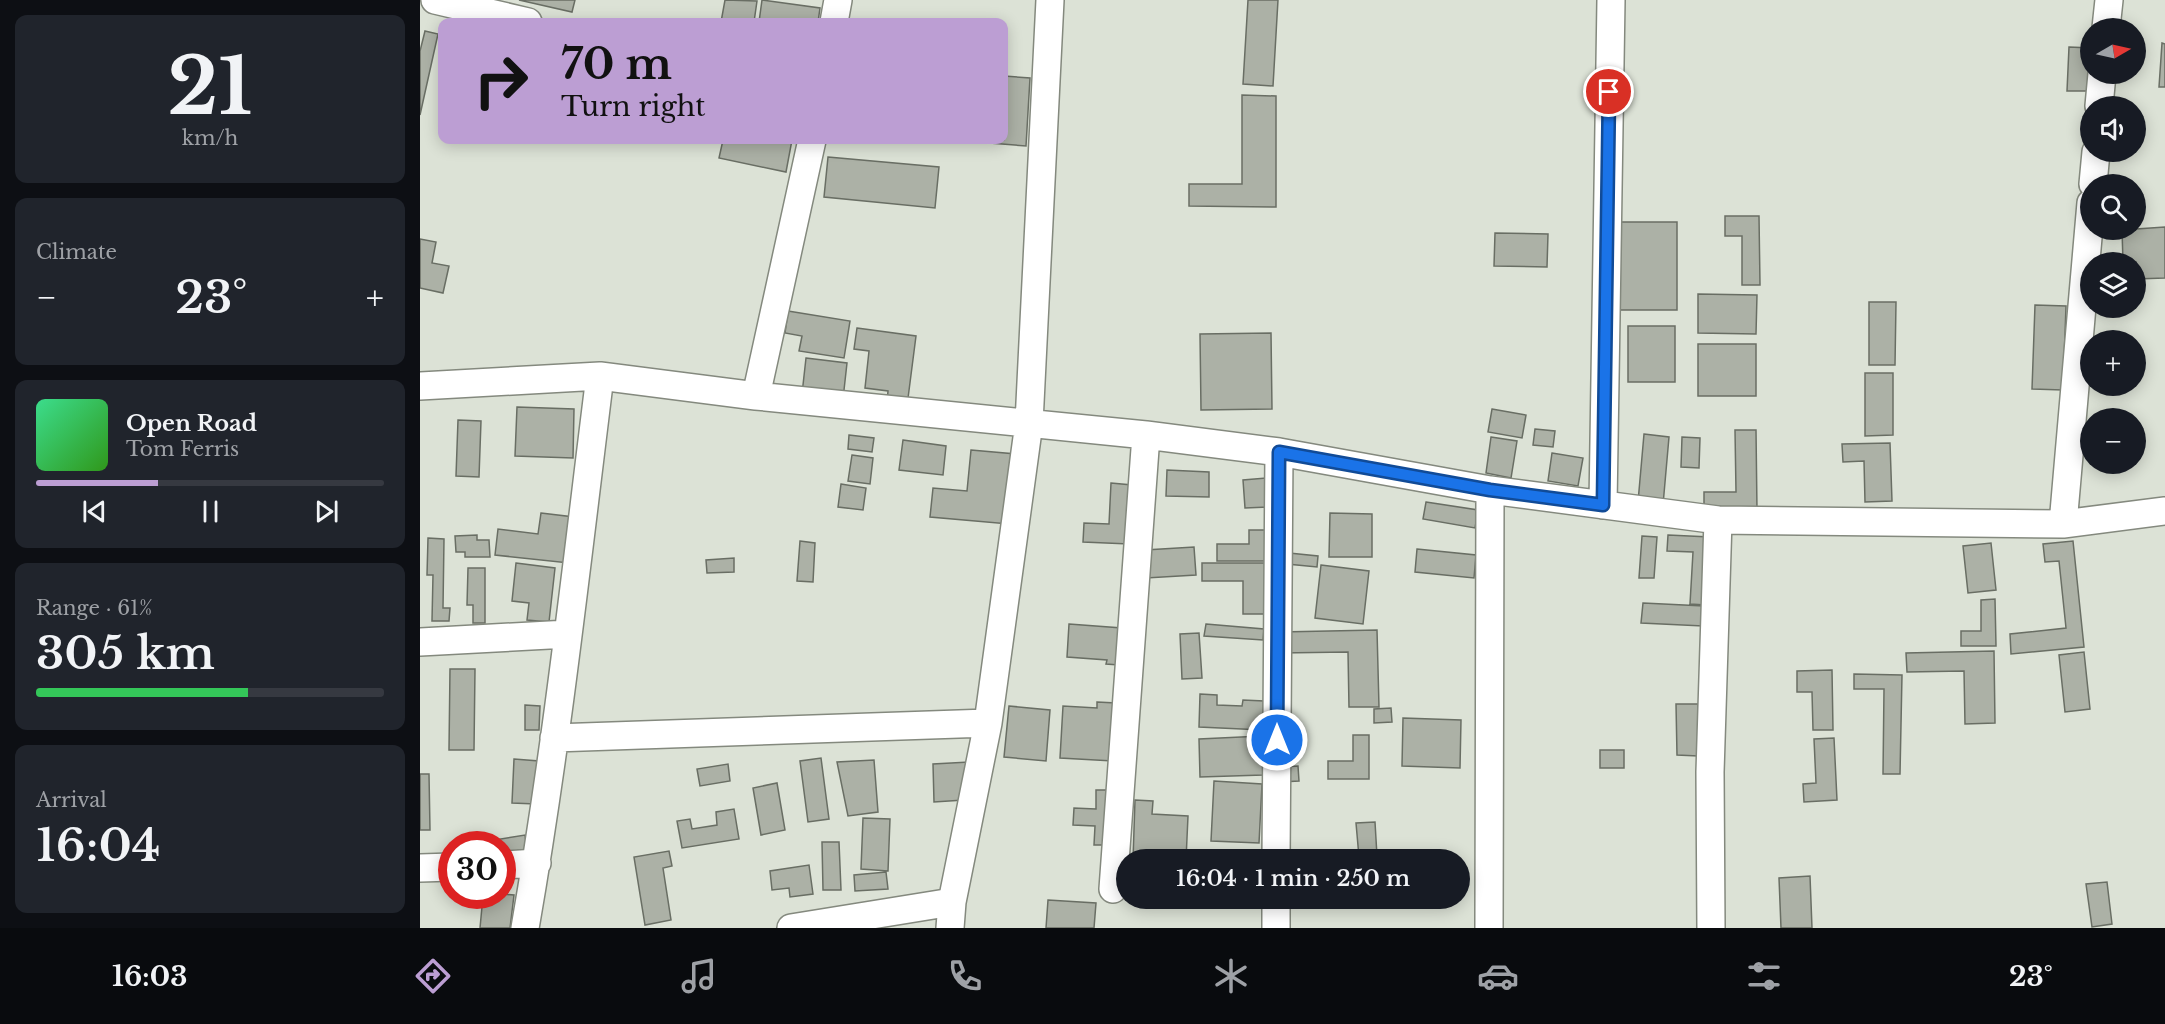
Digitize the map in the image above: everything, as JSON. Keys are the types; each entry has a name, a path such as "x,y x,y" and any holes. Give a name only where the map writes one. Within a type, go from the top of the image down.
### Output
{"street":[{"path":"435,0 511,18"},
{"path":"835,18 837,0"},
{"path":"950,928 952,902 988,723 1029,423 1050,0"},
{"path":"1603,505 1611,0"},
{"path":"2107,18 2109,0"},
{"path":"756,396 811,144"},
{"path":"2063,524 2088,240"},
{"path":"525,928 537,863 554,738 600,376"},
{"path":"420,386 600,376 756,396 1146,435 1279,452 1490,490 1718,520 2063,524 2165,511"},
{"path":"1113,889 1146,435"},
{"path":"1276,849 1279,452"},
{"path":"1489,928 1490,490"},
{"path":"1711,928 1710,772 1718,520"},
{"path":"420,642 568,634"},
{"path":"554,738 988,723"},
{"path":"516,864 537,863"},
{"path":"420,868 438,867"},
{"path":"790,928 952,902"},
{"path":"1276,909 1276,928"}],"building":[{"path":"519,0 575,0 572,12"},
{"path":"725,0 757,1 755,18 722,18"},
{"path":"762,0 820,8 819,18 760,18"},
{"path":"1248,0 1278,0 1273,86 1243,84"},
{"path":"425,31 438,34 420,115 420,51"},
{"path":"2162,43 2165,44 2165,87 2159,87"},
{"path":"2069,47 2080,48 2080,84 2093,84 2094,91 2067,91"},
{"path":"1008,76 1030,78 1026,146 1001,144 1008,144"},
{"path":"1242,95 1276,96 1276,207 1189,206 1189,184 1242,184"},
{"path":"722,144 791,144 786,172 719,158"},
{"path":"828,157 939,167 935,208 824,197"},
{"path":"1725,216 1759,216 1760,285 1742,285 1742,236 1725,236"},
{"path":"1615,222 1677,222 1677,310 1615,310"},
{"path":"2165,227 2165,278 2146,279 2146,252 2123,252 2122,240 2146,240 2146,228"},
{"path":"1495,233 1548,234 1547,267 1494,266"},
{"path":"420,239 436,242 432,263 449,266 443,293 420,288"},
{"path":"1698,294 1757,295 1756,334 1698,333"},
{"path":"1869,302 1896,302 1895,365 1869,365"},
{"path":"2035,305 2066,306 2063,390 2032,389"},
{"path":"788,311 850,321 844,358 799,351 802,336 785,333"},
{"path":"1628,326 1675,326 1675,382 1628,382"},
{"path":"857,328 916,336 907,406 887,403 888,391 865,388 869,351 854,349"},
{"path":"1271,333 1272,409 1201,410 1200,334"},
{"path":"1698,344 1756,344 1756,396 1698,396"},
{"path":"806,358 847,363 843,399 802,394"},
{"path":"1865,373 1893,373 1893,435 1865,436"},
{"path":"517,407 574,409 573,458 515,456"},
{"path":"1492,409 1526,415 1522,438 1488,432"},
{"path":"458,420 481,421 479,477 456,476"},
{"path":"1535,429 1555,431 1553,447 1533,445"},
{"path":"1735,430 1756,430 1757,510 1704,511 1704,492 1736,492"},
{"path":"1644,434 1669,437 1663,505 1638,502"},
{"path":"849,435 874,438 872,452 848,449"},
{"path":"1491,437 1517,441 1511,478 1486,473"},
{"path":"1682,437 1700,438 1699,468 1681,467"},
{"path":"903,440 946,446 943,475 899,470"},
{"path":"1890,443 1892,501 1865,502 1864,461 1843,462 1842,444"},
{"path":"971,450 1016,454 1009,524 930,517 933,488 967,491"},
{"path":"1552,453 1583,458 1578,486 1548,481"},
{"path":"852,455 873,458 870,484 848,481"},
{"path":"1167,470 1209,472 1209,497 1166,496"},
{"path":"1266,478 1268,507 1245,508 1243,480"},
{"path":"1111,483 1132,485 1129,544 1083,542 1084,523 1109,524"},
{"path":"841,484 866,488 863,510 838,507"},
{"path":"1426,502 1478,510 1475,528 1423,519"},
{"path":"541,513 574,517 569,563 495,555 498,529 538,534"},
{"path":"1330,513 1372,514 1372,557 1329,557"},
{"path":"1249,530 1266,530 1266,561 1217,561 1217,544 1249,544"},
{"path":"477,535 477,540 489,540 490,557 465,557 465,552 456,552 455,536"},
{"path":"1668,535 1710,537 1706,605 1690,604 1693,552 1667,551"},
{"path":"1642,536 1657,537 1654,578 1639,578"},
{"path":"428,538 444,539 443,608 450,608 449,621 432,621 433,575 427,575"},
{"path":"800,541 815,543 813,582 797,581"},
{"path":"2073,541 2084,647 2011,654 2010,634 2066,628 2059,561 2045,562 2043,544"},
{"path":"1991,543 1996,590 1968,593 1963,546"},
{"path":"1194,547 1196,575 1146,578 1145,550"},
{"path":"1417,549 1476,555 1474,578 1415,572"},
{"path":"1289,553 1318,556 1317,567 1287,564"},
{"path":"734,558 734,572 707,573 706,560"},
{"path":"516,563 555,568 549,622 527,620 529,603 512,601"},
{"path":"1202,563 1265,563 1265,614 1243,614 1243,581 1202,581"},
{"path":"1321,565 1369,571 1363,624 1315,618"},
{"path":"468,568 485,568 485,623 473,623 473,605 467,605"},
{"path":"1995,599 1996,646 1961,646 1961,631 1981,631 1981,600"},
{"path":"1643,603 1704,606 1703,626 1641,623"},
{"path":"1069,624 1122,628 1119,665 1106,664 1107,660 1067,657"},
{"path":"1206,624 1264,629 1263,640 1204,636"},
{"path":"1377,630 1379,707 1349,707 1348,652 1280,653 1280,632"},
{"path":"1199,633 1202,678 1182,679 1180,634"},
{"path":"1994,651 1995,723 1965,724 1964,671 1907,672 1906,653"},
{"path":"2084,652 2090,709 2065,712 2059,655"},
{"path":"450,669 475,669 474,750 449,750"},
{"path":"1832,670 1833,730 1813,730 1812,692 1797,692 1797,671"},
{"path":"1854,674 1902,675 1900,774 1883,774 1884,689 1854,689"},
{"path":"1200,694 1217,695 1217,705 1242,706 1243,700 1264,701 1263,730 1199,727"},
{"path":"1097,702 1116,703 1113,761 1060,758 1063,706 1097,708"},
{"path":"1676,704 1698,704 1698,756 1677,755"},
{"path":"525,705 540,706 539,730 525,730"},
{"path":"1009,706 1050,710 1046,761 1004,757"},
{"path":"1391,708 1392,722 1374,723 1374,709"},
{"path":"1403,718 1461,720 1460,768 1402,766"},
{"path":"1353,735 1369,735 1369,779 1328,779 1328,761 1353,761"},
{"path":"1262,736 1263,775 1200,777 1199,739"},
{"path":"1834,738 1837,800 1804,802 1803,784 1816,783 1814,739"},
{"path":"1600,750 1624,750 1624,768 1600,768"},
{"path":"821,758 829,819 808,822 800,761"},
{"path":"514,759 539,761 536,804 512,803"},
{"path":"874,760 878,812 848,816 837,762"},
{"path":"969,762 964,800 934,802 933,764"},
{"path":"728,764 730,781 700,786 697,769"},
{"path":"1298,766 1299,781 1281,782 1280,767"},
{"path":"420,774 429,774 430,830 420,830"},
{"path":"1214,781 1262,784 1259,843 1211,841"},
{"path":"777,783 785,830 761,835 753,788"},
{"path":"1096,790 1111,790 1109,845 1094,845 1095,826 1073,825 1074,808 1096,809"},
{"path":"1135,800 1153,801 1152,814 1188,816 1186,849 1133,849"},
{"path":"734,809 739,839 682,848 677,821 690,819 692,829 717,825 716,812"},
{"path":"863,818 890,819 888,871 861,869"},
{"path":"1375,822 1377,849 1358,849 1356,823"},
{"path":"525,835 527,849 516,851 516,836"},
{"path":"822,842 839,842 841,890 823,890"},
{"path":"669,851 672,866 663,868 671,920 645,925 634,857"},
{"path":"809,865 813,894 790,897 789,888 772,890 770,871"},
{"path":"886,872 888,889 855,891 854,875"},
{"path":"1810,876 1812,928 1781,928 1779,878"},
{"path":"2107,882 2112,924 2092,927 2086,884"},
{"path":"1048,900 1096,903 1094,928 1046,928"},
{"path":"482,909 512,909 510,928 480,928"}],"route":[{"path":"1277,740 1279,452 1490,490 1603,505 1609,92"}]}
